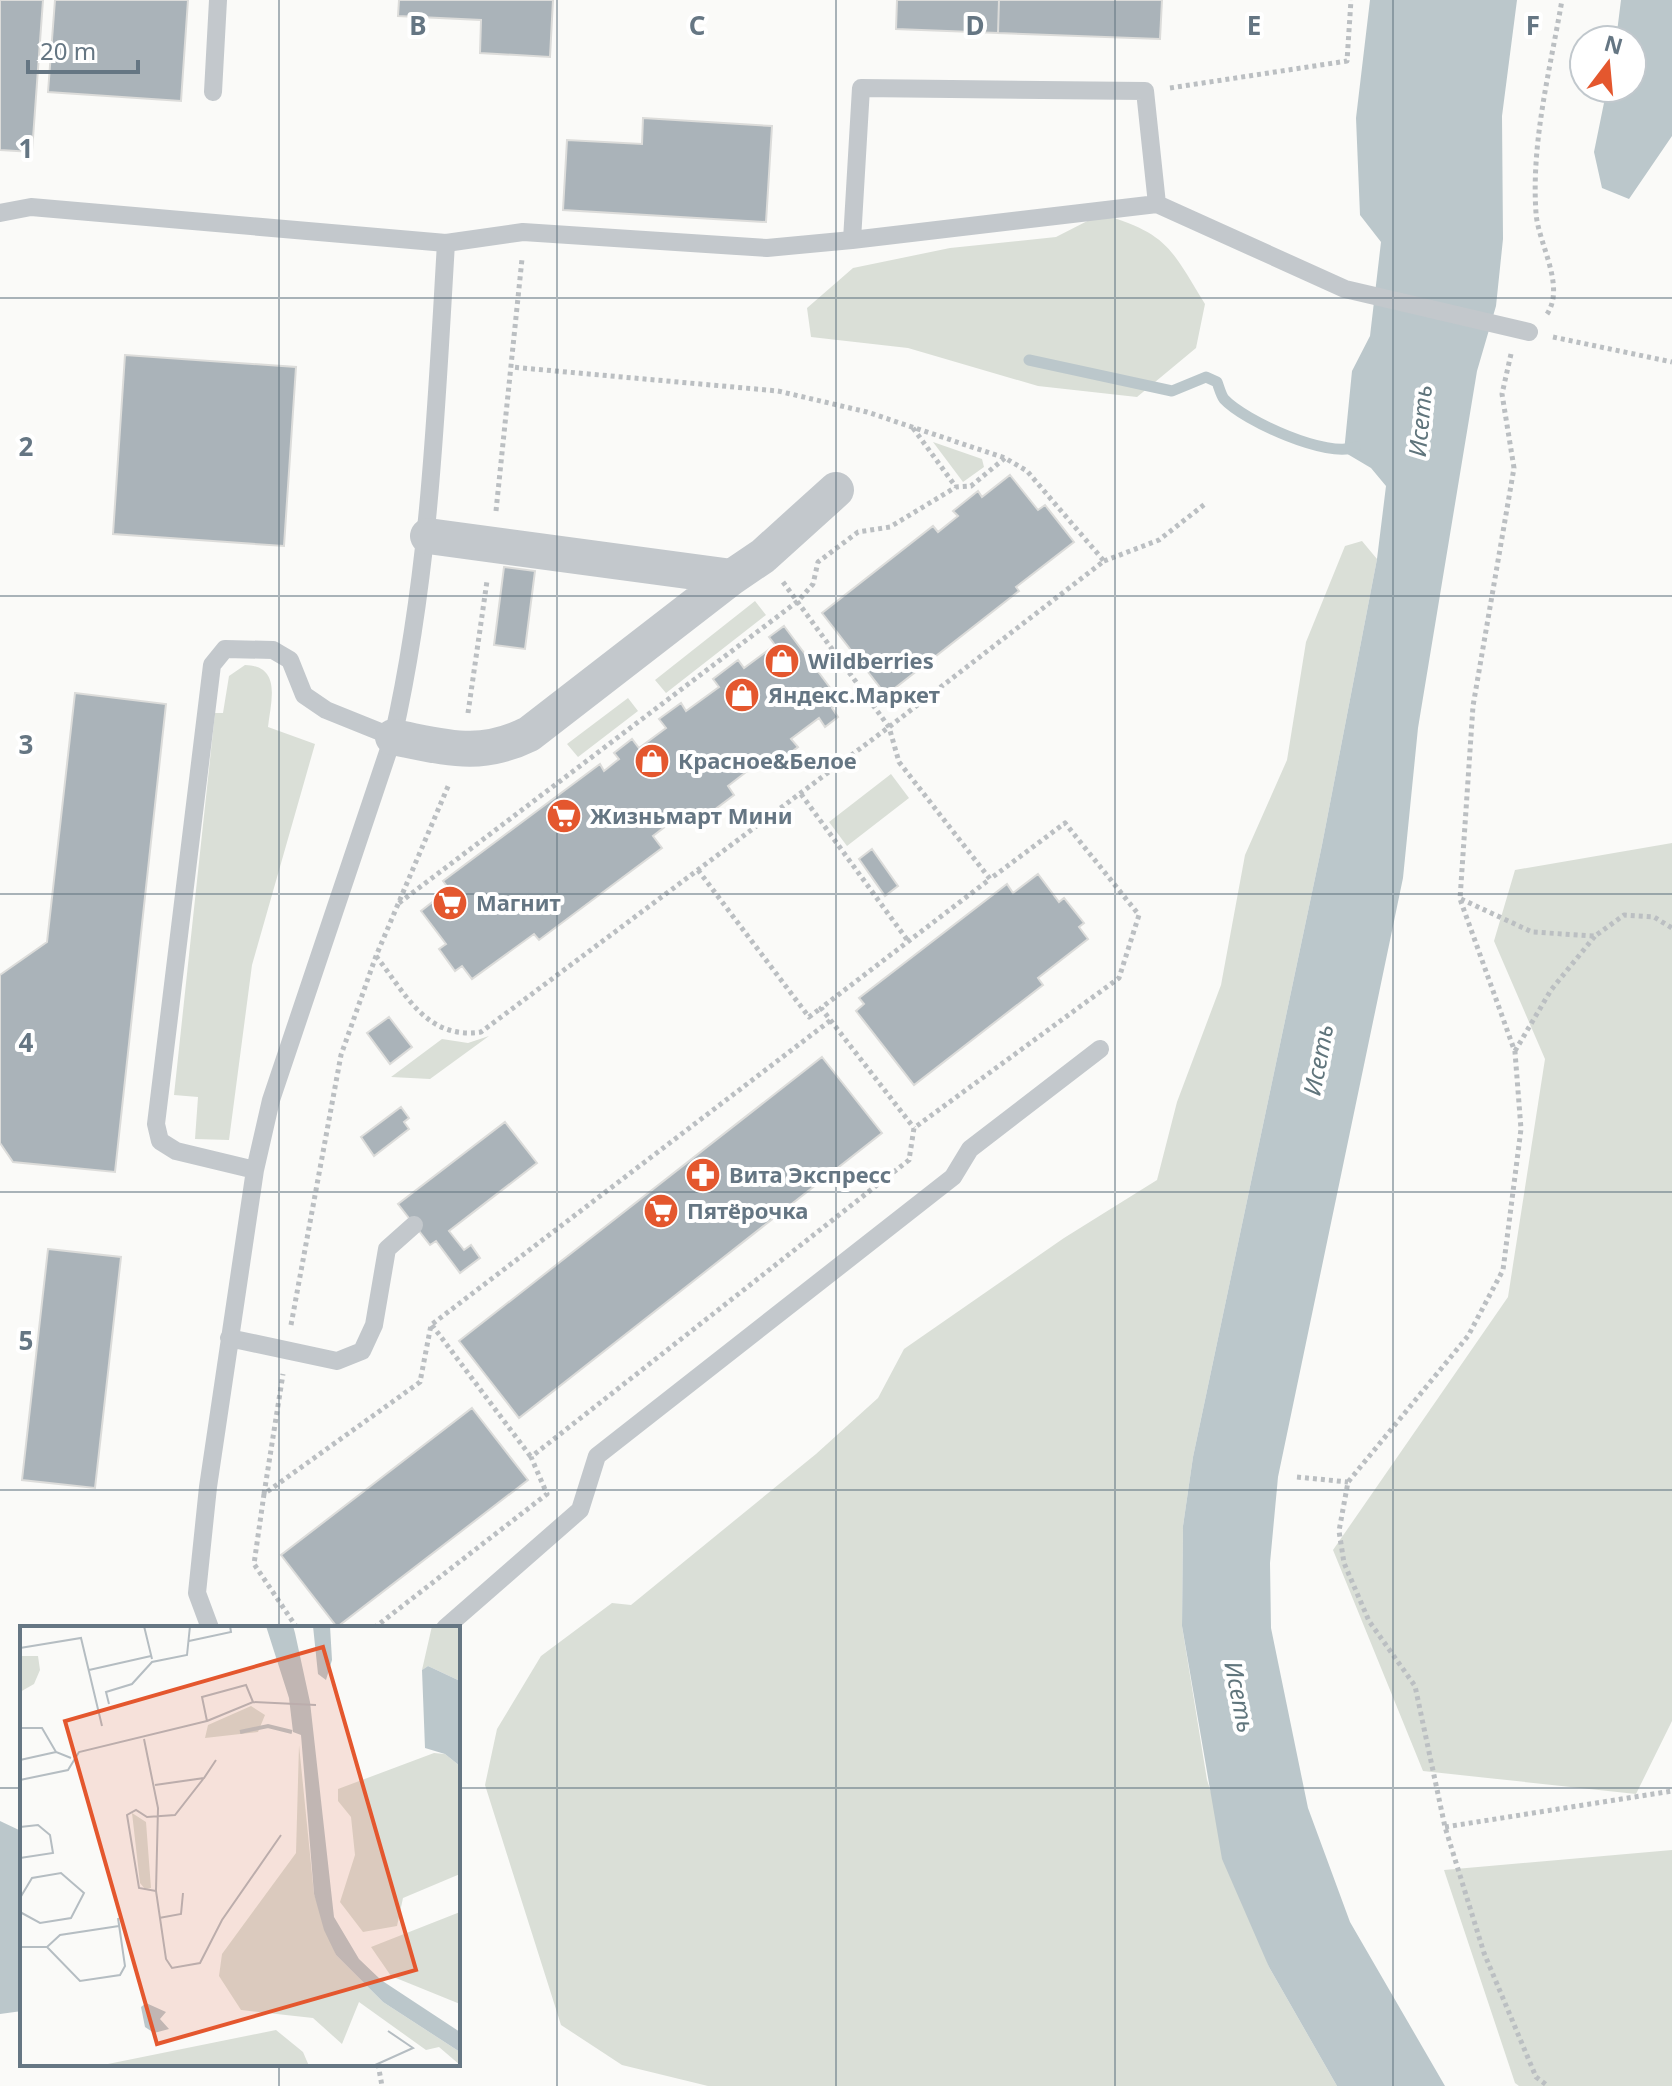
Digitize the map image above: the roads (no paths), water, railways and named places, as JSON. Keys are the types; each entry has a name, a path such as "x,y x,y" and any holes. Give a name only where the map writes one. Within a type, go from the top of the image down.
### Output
{"street":[{"path":"393,737 463,750 501,748 529,734 763,556 836,490"},
{"path":"428,536 732,577"}],"lane":[{"path":"213,92 218,0"},
{"path":"852,240 861,88 1145,91 1157,204"},
{"path":"0,213 31,207 446,243 523,232 767,248 1157,204 1345,289 1529,332"},
{"path":"209,1626 197,1593 208,1487 255,1170 271,1100 393,737 407,677 428,536 446,243"},
{"path":"255,1170 176,1151 160,1141 156,1124 212,665 225,649 273,650 290,660 304,695 326,710 393,737"},
{"path":"447,1626 580,1510 597,1456 953,1177 970,1149 1100,1049"},
{"path":"229,1338 337,1361 362,1351 374,1325 387,1249 414,1225"}],"water":[{"name":"Исеть","path":"1370,0 1517,0 1502,116 1503,239 1496,306 1477,371 1418,728 1403,878 1278,1477 1270,1563 1271,1628 1308,1808 1350,1922 1445,2086 1337,2086 1269,1967 1222,1859 1182,1626 1183,1526 1193,1457 1322,845 1377,559 1386,486 1371,468 1344,452 1352,371 1370,336 1381,242 1360,215 1356,118"},
{"path":"1621,0 1672,0 1672,136 1629,199 1602,188 1594,152 1604,104 1648,104 1648,24 1618,24"},
{"path":"0,1821 20,1832 20,2011 0,2014"}],"waterway":[{"path":"1029,360 1172,391 1206,377 1217,382 1224,399 1234,408 1267,427 1326,448 1355,447"}],"place":[{"name":"Wildberries","path":"782,661"},
{"name":"Яндекс.Маркет","path":"742,695"},
{"name":"Красное&Белое","path":"652,761"},
{"name":"Жизньмарт Мини","path":"564,816"},
{"name":"Магнит","path":"450,903"},
{"name":"Вита Экспресс","path":"703,1175"},
{"name":"Пятёрочка","path":"661,1211"}]}
